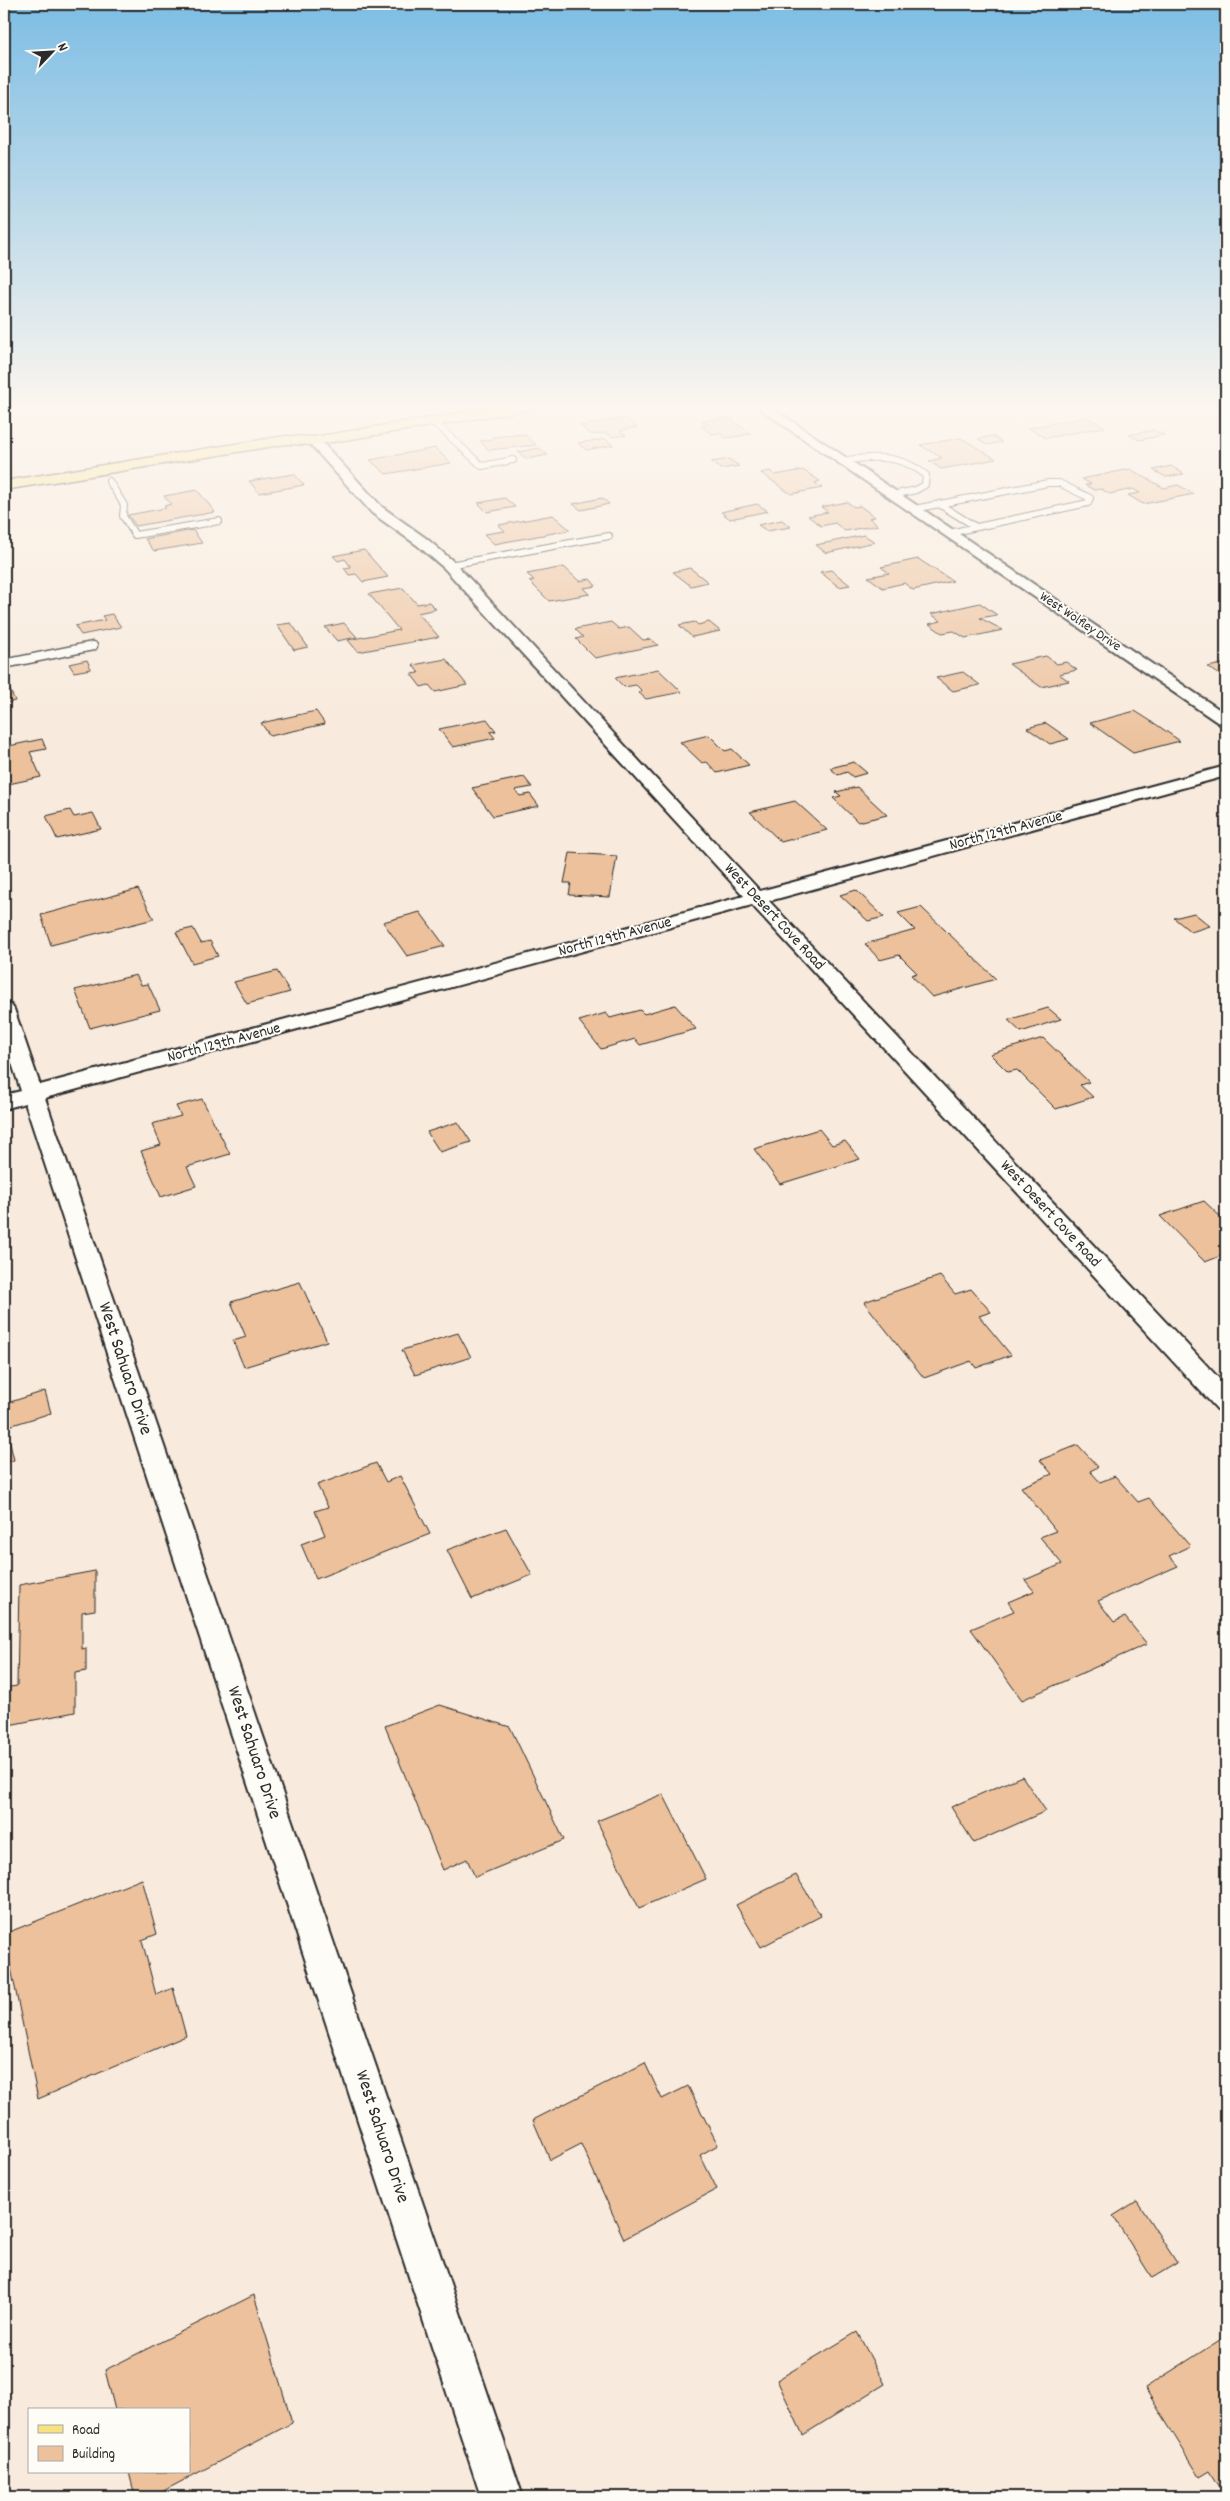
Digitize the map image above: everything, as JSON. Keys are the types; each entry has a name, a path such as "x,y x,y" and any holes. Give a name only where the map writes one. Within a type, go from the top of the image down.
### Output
{"street":[{"name":"West Desert Cove Road","path":"393,522 422,542 449,565 757,899 1226,1402"},
{"name":"West Wolfley Drive","path":"933,522 1226,721"},
{"name":"North 129th Avenue","path":"4,1102 1226,771"},
{"name":"West Sahuaro Drive","path":"4,1009 502,2497"}],"lane":[{"path":"127,522 135,535 216,522"},
{"path":"967,522 976,527"},
{"path":"949,533 1001,522"},
{"path":"449,565 609,536"},
{"path":"4,664 93,646"}],"building":[{"path":"133,522 160,522 136,526"},
{"path":"517,522 561,522 570,530 494,544 484,534 505,531 499,525"},
{"path":"784,522 791,527 767,531 758,525"},
{"path":"815,522 874,522 878,525 845,531 835,523 821,526"},
{"path":"193,530 202,543 154,551 145,539"},
{"path":"864,535 875,542 826,553 816,545"},
{"path":"364,550 388,577 363,582 356,574 349,575 344,568 351,567 345,559 338,561 333,556"},
{"path":"918,559 953,581 913,590 904,583 883,588 868,577 889,573 881,567"},
{"path":"564,567 579,581 590,579 596,586 584,588 590,594 549,601 529,581 534,580 527,574"},
{"path":"690,568 708,582 691,586 673,572"},
{"path":"831,570 850,585 839,587 820,572"},
{"path":"403,588 417,604 429,602 436,609 418,613 439,637 358,652 348,640 399,630 369,594"},
{"path":"980,603 997,615 980,618 1003,630 965,638 954,631 942,633 929,624 941,621 931,614"},
{"path":"112,614 121,627 81,635 75,626 105,620 102,616"},
{"path":"611,622 619,629 629,627 643,640 651,639 658,645 595,658 576,639 583,637 575,629"},
{"path":"695,622 698,625 709,622 720,631 692,637 679,625"},
{"path":"291,623 308,647 294,650 277,625"},
{"path":"344,623 357,637 337,641 325,627"},
{"path":"1046,656 1057,664 1066,662 1077,670 1059,674 1069,681 1041,687 1009,664"},
{"path":"446,659 467,685 435,692 429,685 421,687 411,674 419,673 413,665"},
{"path":"87,660 91,669 74,672 69,664"},
{"path":"1226,663 1226,679 1208,667"},
{"path":"658,669 682,692 646,699 638,692 642,691 636,685 624,687 615,678"},
{"path":"963,672 980,685 953,691 936,678"},
{"path":"4,676 15,701 5,703 9,712 4,713"},
{"path":"316,711 325,724 270,736 261,723"},
{"path":"1135,711 1180,741 1133,753 1090,723"},
{"path":"487,719 496,731 490,732 495,738 453,747 439,729"},
{"path":"1046,723 1069,739 1050,744 1027,728"},
{"path":"709,735 725,751 732,749 749,765 717,773 707,762 702,763 680,742"},
{"path":"42,739 46,749 30,752 41,777 4,785 4,747"},
{"path":"854,762 867,773 853,777 847,772 838,775 830,768"},
{"path":"524,777 532,787 515,790 520,796 530,794 539,806 493,816 472,788"},
{"path":"857,787 887,815 858,822 833,798 841,796 836,792"},
{"path":"795,801 827,830 781,842 750,812"},
{"path":"70,810 74,817 93,813 101,829 57,839 46,816"},
{"path":"570,853 617,856 610,897 569,895 571,883 564,883"},
{"path":"138,889 154,919 51,945 41,915"},
{"path":"856,890 884,917 868,921 840,895"},
{"path":"921,907 996,979 932,997 911,975 917,973 899,955 880,960 865,944 915,930 898,913"},
{"path":"420,912 445,946 407,956 383,922"},
{"path":"1194,913 1210,926 1191,932 1174,918"},
{"path":"193,928 201,943 210,941 218,956 192,963 176,932"},
{"path":"277,971 290,992 247,1004 234,982"},
{"path":"136,975 141,985 148,984 160,1010 90,1028 75,990"},
{"path":"675,1005 696,1029 640,1045 635,1039 601,1049 579,1021 606,1013 610,1018 640,1010 644,1014"},
{"path":"1048,1008 1061,1019 1021,1032 1008,1020"},
{"path":"1043,1038 1089,1082 1080,1085 1093,1097 1056,1109 1017,1070 1008,1072 990,1054"},
{"path":"202,1099 230,1154 187,1167 196,1186 161,1197 141,1151 161,1145 152,1124 181,1116 176,1106"},
{"path":"458,1122 471,1142 440,1152 427,1132"},
{"path":"819,1129 832,1145 845,1141 860,1159 780,1184 754,1149"},
{"path":"1204,1201 1226,1222 1226,1254 1205,1262 1160,1216"},
{"path":"940,1276 955,1294 971,1289 991,1312 979,1316 1011,1355 976,1368 971,1361 924,1378 864,1302"},
{"path":"300,1282 327,1341 244,1367 233,1341 246,1337 231,1302"},
{"path":"458,1333 471,1357 415,1375 402,1350"},
{"path":"45,1391 51,1413 6,1427 14,1460 4,1463 4,1404"},
{"path":"1078,1445 1098,1467 1090,1471 1100,1482 1115,1476 1138,1502 1149,1498 1190,1546 1169,1556 1178,1566 1098,1601 1114,1622 1125,1617 1147,1644 1022,1700 971,1629 1014,1611 1008,1602 1034,1591 1025,1580 1062,1564 1040,1537 1056,1531 1021,1487 1052,1474 1040,1460"},
{"path":"376,1463 386,1482 400,1476 430,1534 316,1579 301,1544 325,1535 315,1511 328,1507 317,1485"},
{"path":"506,1528 532,1575 472,1599 447,1550"},
{"path":"95,1571 95,1610 82,1612 82,1649 86,1648 86,1671 75,1673 75,1712 4,1726 4,1688 17,1686 19,1585"},
{"path":"440,1705 510,1727 564,1840 475,1877 467,1859 443,1870 385,1726"},
{"path":"1022,1776 1046,1811 974,1843 951,1807"},
{"path":"663,1794 706,1879 639,1908 597,1821"},
{"path":"796,1875 821,1916 761,1947 736,1905"},
{"path":"142,1879 157,1934 142,1940 156,1995 173,1988 186,2036 38,2099 4,1934"},
{"path":"645,2063 662,2099 688,2086 718,2145 700,2155 717,2189 624,2239 581,2144 550,2160 533,2120"},
{"path":"1137,2201 1177,2263 1152,2278 1113,2216"},
{"path":"254,2295 292,2423 152,2497 135,2497 129,2474 190,2474 190,2408 114,2408 105,2370"},
{"path":"857,2332 885,2384 803,2435 777,2380"},
{"path":"1226,2336 1226,2497 1210,2471 1200,2477 1145,2388"}]}
